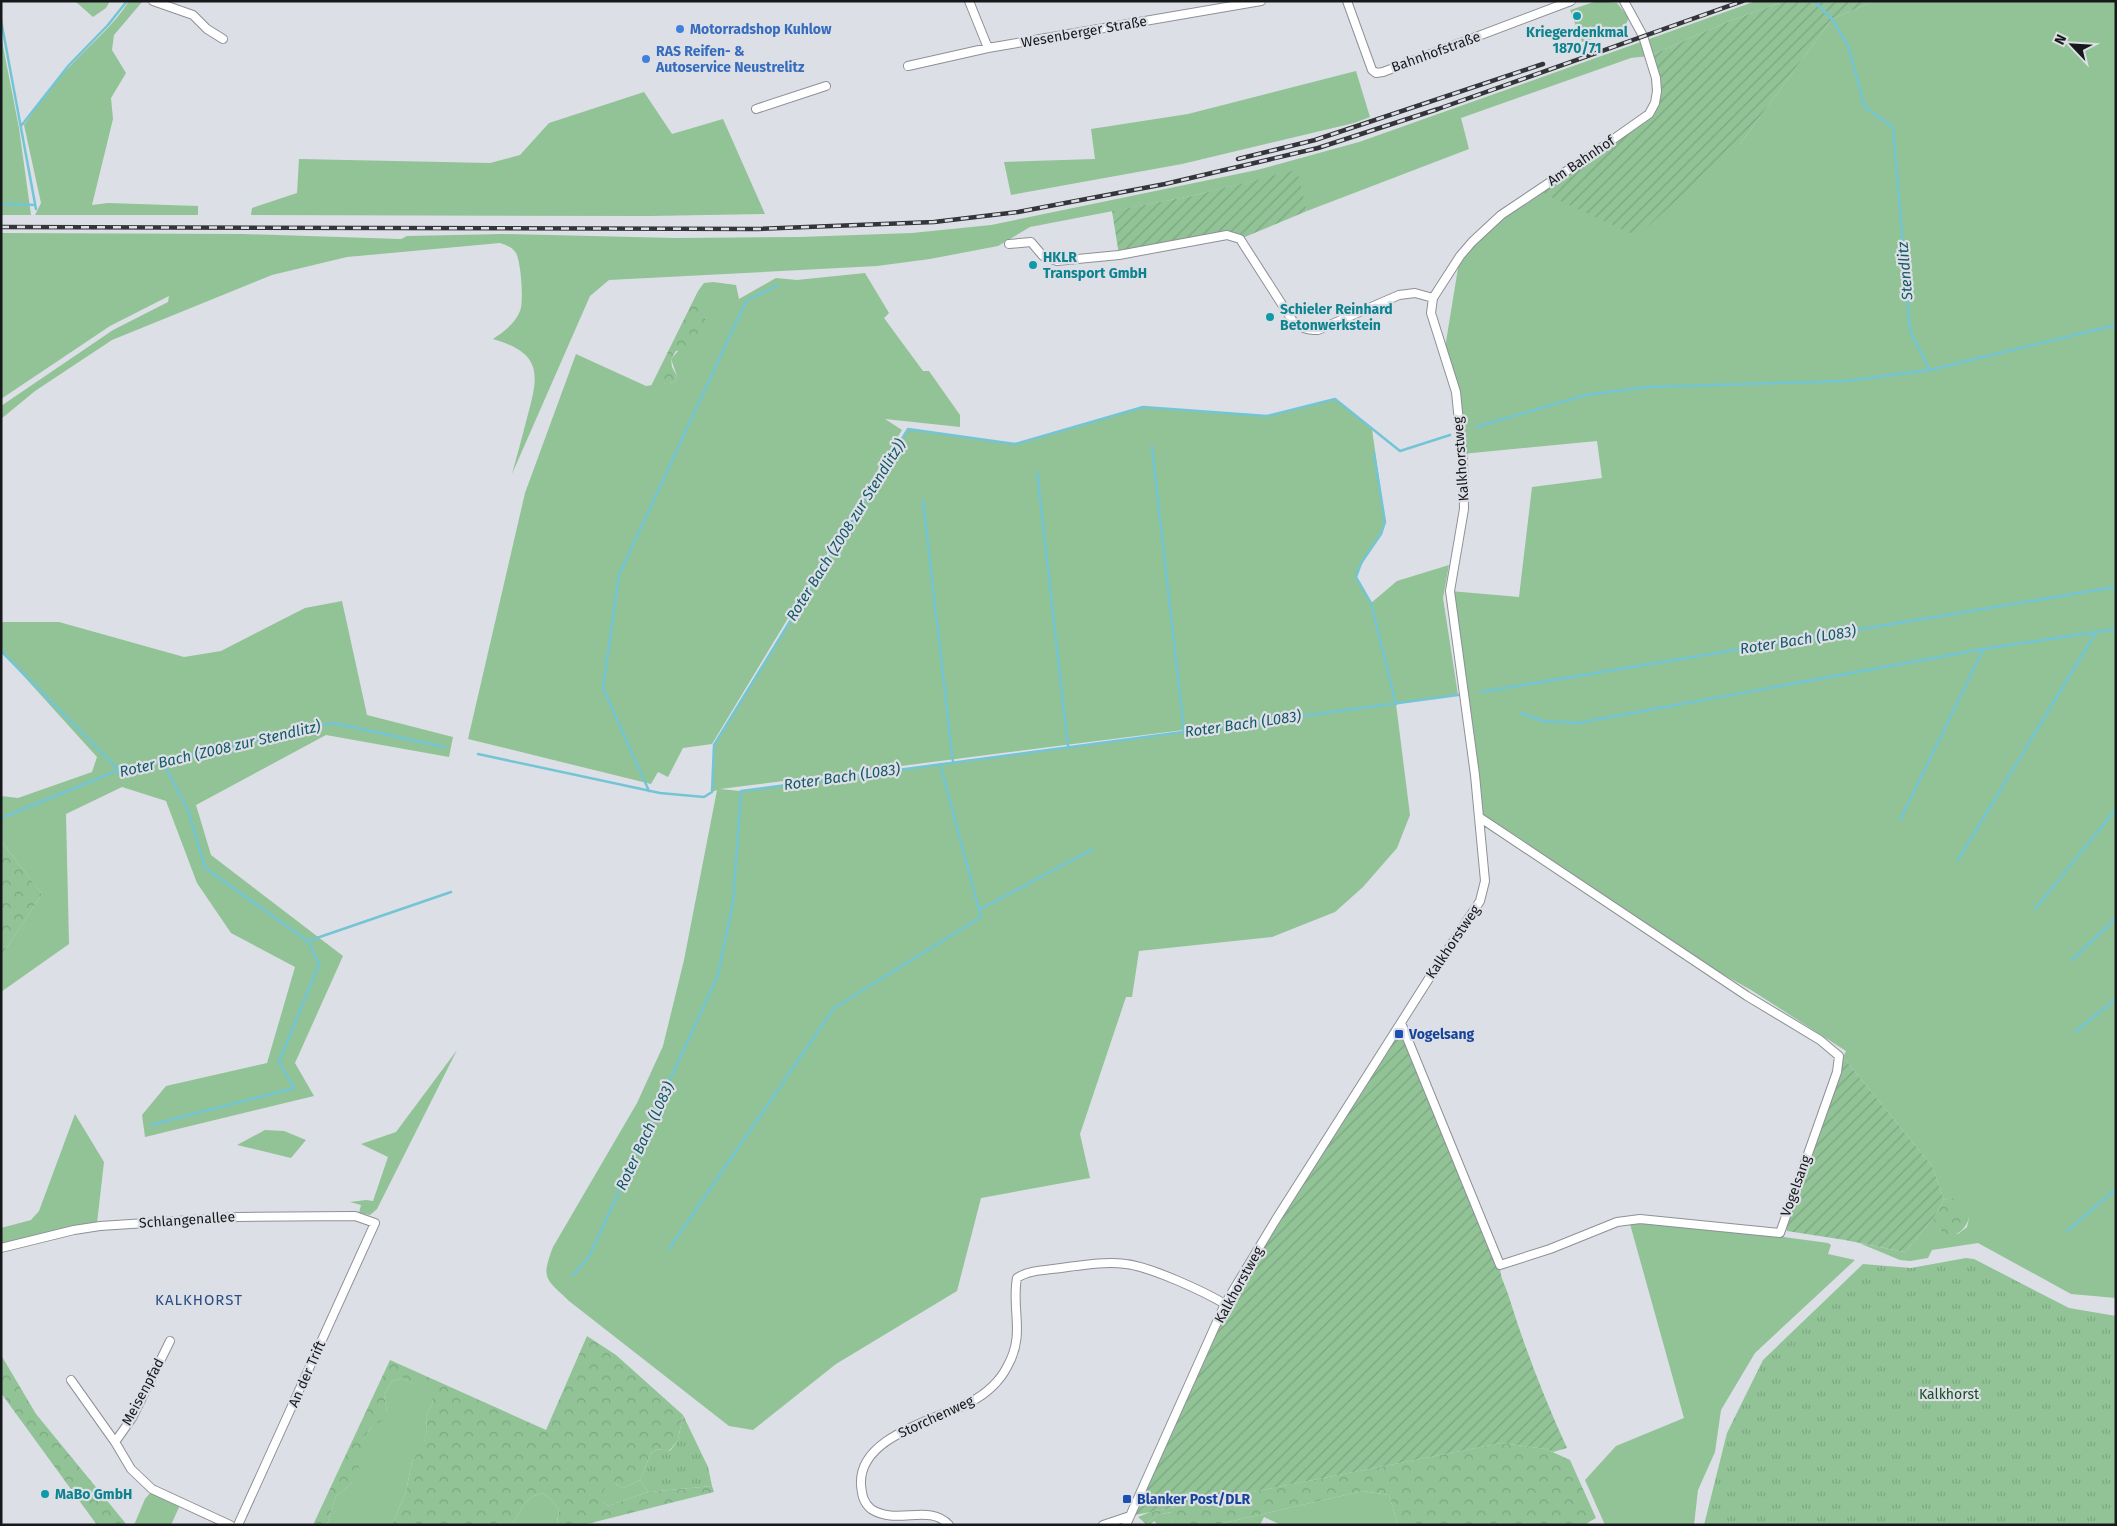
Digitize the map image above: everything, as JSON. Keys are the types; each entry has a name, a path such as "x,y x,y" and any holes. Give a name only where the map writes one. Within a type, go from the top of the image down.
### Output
{"street":[{"path":"153,1 193,14 207,29 224,39"},
{"path":"969,1 988,48"},
{"name":"Wesenberger Straße","path":"908,66 988,48 1260,1"},
{"name":"Bahnhofstraße","path":"1347,1 1372,70 1376,73 1569,2"},
{"name":"Am Bahnhof","path":"1432,298 1460,256 1493,222 1516,204 1649,114 1655,103 1657,91 1656,78 1643,36 1624,1"},
{"path":"756,109 826,86"},
{"path":"1009,244 1031,242 1043,256 1057,262 1120,255 1233,235 1240,239 1292,320 1301,328 1309,330 1318,330 1399,295 1415,293 1432,298"},
{"name":"Kalkhorstweg","path":"1126,1525 1226,1304 1275,1221 1480,902 1486,881 1450,591 1464,509 1463,461 1456,392 1431,313 1432,298"},
{"name":"Vogelsang","path":"1401,1023 1500,1265 1550,1249 1617,1222 1640,1219 1780,1233 1837,1072 1839,1056 1820,1040 1747,996 1479,817"},
{"name":"Schlangenallee","path":"1,1248 74,1230 100,1226 218,1218 356,1216 375,1223"},
{"name":"An der Trift","path":"238,1525 375,1223"},
{"name":"Storchenweg","path":"949,1525 936,1517 894,1519 880,1515 870,1508 862,1498 861,1480 866,1464 879,1446 894,1436 972,1402 990,1389 1007,1367 1017,1341 1015,1286 1017,1278 1023,1274 1040,1271 1106,1263 1125,1263 1149,1269 1226,1304"},
{"name":"Meisenpfad","path":"115,1442 132,1418 170,1341"},
{"path":"71,1380 115,1442 131,1469 152,1489 230,1525"},
{"path":"1103,1525 1130,1516"}],"green space":[{"path":"75,1 110,1 106,8 93,17"},
{"path":"129,1 142,2 114,35 112,50 126,73 111,98 113,119 92,205 108,203 198,206 198,215 35,215 41,203 24,125 59,79 109,26"},
{"path":"1597,1 1617,3 1629,18 1623,30 1582,42 1570,10"},
{"path":"1756,1 1785,1 1725,23 1649,56 1631,58 1461,118 1469,149 1307,211 1296,171 1191,196 1030,227 998,246 930,259 877,266 609,280 590,296 512,474 531,403 535,378 529,359 521,351 493,339 515,320 520,311 522,299 521,273 518,258 511,248 500,243 347,257 272,275 112,340 35,391 1,419 1,406 113,330 168,302 169,296 110,326 1,399 1,233 243,234 401,239 407,236 503,234 676,238 799,237 912,233 991,225 1257,170 1359,142"},
{"path":"1785,1 1874,1 1832,19 1740,144 1637,236 1545,194 1540,189 1649,114 1657,91 1649,56 1725,23"},
{"path":"1874,1 2116,1 2116,1298 2071,1294 1978,1243 1932,1250 1928,1258 1910,1261 1900,1260 1859,1243 1905,1252 1933,1219 1940,1231 1958,1234 1967,1227 1969,1218 1949,1198 1944,1200 1932,1166 1843,1057 1846,1051 1751,990 1678,949 1479,817 1450,591 1519,597 1532,487 1602,478 1597,441 1462,454 1456,392 1444,354 1460,256 1472,242 1540,189 1740,144 1832,19"},
{"path":"1,36 19,128 31,215 1,215"},
{"path":"1356,71 1370,117 1354,123 1182,164 1011,195 1004,162 1095,159 1091,129 1188,114"},
{"path":"644,92 672,134 723,119 765,214 649,216 251,215 252,208 297,193 299,159 490,163 520,155 549,123"},
{"path":"1297,170 1307,211 1240,239 1233,235 1119,255 1112,211 1191,196"},
{"path":"865,273 889,313 884,318 923,371 929,371 960,415 960,427 885,419 902,430 712,744 683,748 668,777 658,772 651,784 468,739 525,493 576,354 646,386 675,382 677,376 671,359 706,319 699,301 698,291 704,283 713,282 736,285 739,299 776,278 797,280"},
{"path":"698,291 707,326 704,337 698,348 676,351 671,359 672,367 677,376 675,382 651,386"},
{"path":"1335,399 1372,429 1385,522 1356,577 1371,603 1397,581 1449,565 1443,598 1458,695 1396,704 1410,815 1397,848 1363,887 1335,912 1272,937 1139,951 1132,997 1126,997 1080,1134 1090,1178 981,1198 957,1291 836,1364 753,1430 729,1426 569,1301 550,1282 546,1272 553,1247 637,1103 663,1046 684,960 717,790 712,792 714,745 908,429 1015,444 1143,407 1267,416","holes":["1247,722 1247,723 741,791 720,789"]},
{"path":"342,601 367,715 453,737 449,757 326,735 196,805 211,855 343,956 295,1063 314,1096 145,1137 142,1115 166,1086 267,1063 295,967 231,933 197,883 166,801 122,787 66,814 69,944 1,992 1,956 42,894 1,841 1,796 18,798 92,772 97,757 1,651 1,622 59,622 184,657 221,651 305,608"},
{"path":"1,841 42,894 1,956"},
{"path":"1401,1023 1500,1265 1501,1277 1542,1391 1567,1448 1553,1452 1546,1449 1501,1443 1130,1516 1225,1304"},
{"path":"457,1050 377,1209 370,1215 359,1213 361,1205 350,1202 373,1201 388,1157 361,1144 396,1132"},
{"path":"1843,1057 1932,1166 1944,1200 1933,1219 1905,1252 1787,1231 1786,1225"},
{"path":"75,1114 104,1162 97,1223 1,1245 1,1228 31,1220 39,1211"},
{"path":"265,1130 284,1131 306,1140 291,1158 237,1145"},
{"path":"1949,1198 1956,1199 1969,1218 1962,1230 1951,1235 1941,1231 1933,1219 1944,1200"},
{"path":"1640,1223 1730,1230 1828,1243 1831,1245 1828,1254 1855,1260 1755,1353 1721,1410 1715,1452 1698,1490 1694,1525 1605,1525 1585,1480 1616,1446 1684,1418 1630,1224"},
{"name":"Kalkhorst","path":"1966,1258 1974,1259 2069,1308 2116,1316 2116,1525 1704,1525 1727,1433 1763,1360 1863,1264 1911,1268"},
{"path":"587,1336 616,1355 683,1415 678,1440 669,1451 658,1449 651,1453 640,1480 623,1488 614,1483 608,1484 603,1492 603,1502 608,1506 648,1492 712,1486 714,1492 583,1525 559,1525 557,1522 559,1510 551,1499 542,1493 535,1495 526,1502 512,1525 392,1525 406,1491 412,1462 424,1442 427,1430 426,1417 433,1402 431,1392 402,1378 392,1381 384,1395 387,1411 384,1420 371,1427 364,1439 366,1452 351,1484 336,1496 327,1525 313,1525 390,1360 546,1430"},
{"path":"1,1355 36,1414 127,1525 97,1525 1,1393"},
{"path":"402,1378 432,1392 433,1402 426,1417 427,1430 424,1443 412,1462 406,1491 392,1525 327,1525 336,1496 351,1484 364,1439 371,1427 387,1411 384,1395 392,1381"},
{"path":"683,1415 708,1467 712,1486 648,1492 640,1480 651,1453 658,1449 670,1451 678,1440"},
{"path":"1501,1443 1546,1449 1570,1460 1596,1518 1584,1525 1398,1525 1389,1495 1363,1491 1215,1525 1173,1525 1171,1512 1157,1515 1146,1524 1138,1517 1150,1512"},
{"path":"640,1480 648,1492 608,1506 603,1502 603,1492 608,1483 614,1483 623,1488"},
{"path":"1363,1491 1389,1495 1398,1525 1281,1525 1264,1517 1260,1525 1215,1525"},
{"path":"151,1492 180,1505 171,1525 134,1525 145,1499"},
{"path":"542,1493 551,1499 559,1510 557,1522 559,1525 512,1525 526,1502 535,1495"},
{"path":"1172,1512 1173,1525 1158,1525 1154,1521 1150,1525 1146,1524 1157,1515"}],"waterway":[{"path":"21,126 69,65 108,25 127,1"},
{"name":"Stendlitz","path":"1816,3 1832,19 1848,46 1865,107 1893,127 1910,331 1930,370"},
{"path":"1,20 36,209"},
{"path":"1,204 35,205"},
{"path":"649,791 603,688 619,575 746,301 778,285"},
{"path":"1476,427 1586,395 1648,387 1846,381 1930,370 2116,325"},
{"name":"Roter Bach (Z008 zur Stendlitz))","path":"478,754 660,793 704,797 712,792 714,745 908,429 1015,444 1143,407 1267,416 1335,399 1400,451 1450,435"},
{"path":"1152,447 1184,731"},
{"path":"1374,453 1385,522 1381,534 1361,563 1356,577 1371,603 1396,704"},
{"path":"1037,472 1068,746"},
{"path":"923,500 953,762"},
{"name":"Roter Bach (L083)","path":"1481,692 2116,587"},
{"path":"1521,713 1543,721 1577,723 1983,649 2116,629"},
{"path":"1958,860 2096,632"},
{"path":"1900,820 1983,650"},
{"path":"1,651 119,770"},
{"name":"Roter Bach (L083)","path":"573,1275 589,1257 718,975 733,902 741,791 1458,695"},
{"name":"Roter Bach (Z008 zur Stendlitz)","path":"1,818 119,770 333,723 445,747"},
{"path":"162,761 188,810 205,868 308,941 451,892"},
{"path":"669,1249 834,1008 981,917 940,764"},
{"path":"2035,909 2116,809"},
{"path":"979,910 1093,849"},
{"path":"2072,960 2116,918"},
{"path":"151,1125 294,1088 279,1062 319,964 308,941"},
{"path":"2075,1032 2116,999"},
{"path":"2067,1231 2116,1189"}],"railway":[{"path":"1,227 758,229 934,222 1018,212 1165,184 1318,148 1438,109 1743,1"},
{"path":"1238,159 1315,140 1543,64"}],"place":[{"name":"Kriegerdenkmal 1870/71","path":"1577,16"},
{"name":"Motorradshop Kuhlow","path":"680,29"},
{"name":"RAS Reifen- & Autoservice Neustrelitz","path":"646,59"},
{"name":"HKLR Transport GmbH","path":"1033,265"},
{"name":"Schieler Reinhard Betonwerkstein","path":"1270,317"},
{"name":"Vogelsang","path":"1399,1034"},
{"name":"MaBo GmbH","path":"45,1494"},
{"name":"Blanker Post/DLR","path":"1127,1499"}],"district":[{"name":"KALKHORST","path":"199,1300"}]}
